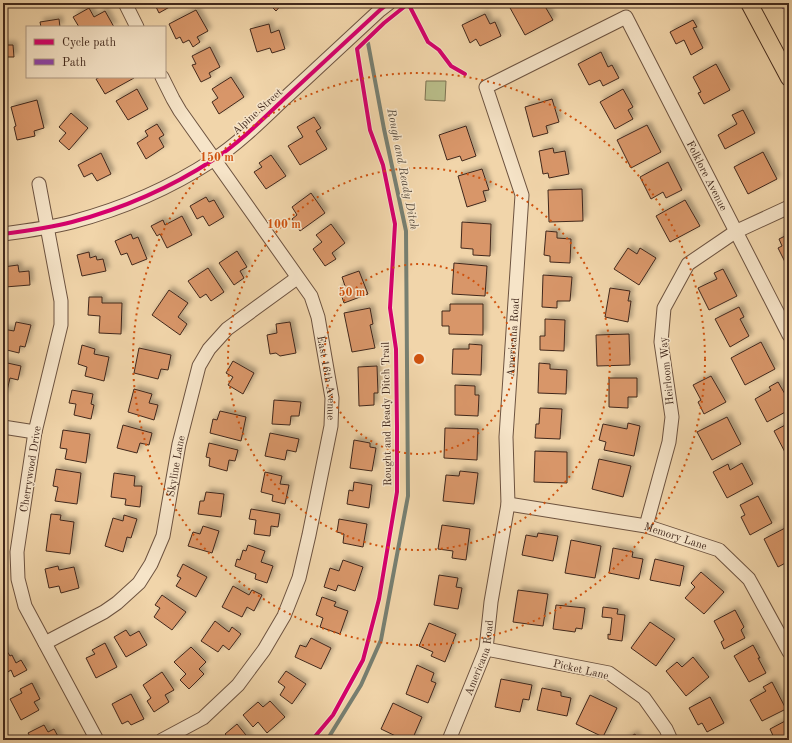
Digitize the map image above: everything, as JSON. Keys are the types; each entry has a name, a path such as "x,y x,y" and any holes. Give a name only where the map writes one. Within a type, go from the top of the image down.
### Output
{"main road":[{"path":"749,3 789,78"}],"street":[{"path":"125,3 136,26"},
{"name":"Alpine Street","path":"3,234 71,223 120,207 160,190 214,159 260,121 389,3"},
{"name":"Folklore Avenue","path":"626,17 789,335"},
{"name":"Americana Road","path":"449,740 486,649 491,602 508,504 506,437 522,195 486,87 626,17"},
{"name":"East 16th Avenue","path":"162,78 173,99 311,296 318,317 332,398 331,426 309,535 299,578 284,616 264,650 238,684 202,718 162,740"},
{"name":"Cherrywood Drive","path":"39,184 61,301 61,325 35,432 17,552 18,579 25,606 97,740"},
{"name":"Heirloom Way","path":"646,526 669,442 672,417 661,342 664,308 688,264 736,232 789,207"},
{"name":"Skyline Lane","path":"45,643 104,612 117,603 138,582 151,564 163,536 179,444 199,366 209,349 227,329 298,278"},
{"path":"3,427 35,432"},
{"name":"Memory Lane","path":"508,504 646,526 719,550 749,579 789,652"},
{"name":"Picket Lane","path":"486,649 609,673 644,698 666,729 671,740"}],"green space":[{"path":"426,81 446,81 445,101 425,100"}],"building":[{"path":"154,3 172,3 173,5 159,13"},
{"path":"268,3 288,3 285,6 282,4 276,11"},
{"path":"515,3 543,3 553,20 525,35 509,6"},
{"path":"89,8 94,17 105,11 113,26 78,26 73,17"},
{"path":"196,10 208,31 197,37 200,42 193,47 189,40 183,43 180,37 176,39 169,24"},
{"path":"485,14 490,24 495,22 501,36 480,46 476,39 470,43 462,25"},
{"path":"59,19 60,26 41,26 40,22"},
{"path":"693,20 697,27 693,28 703,48 691,55 684,40 676,44 670,32"},
{"path":"269,24 271,33 279,30 285,49 272,53 270,48 257,52 250,29"},
{"path":"3,45 13,45 14,57 3,57"},
{"path":"210,47 220,67 209,73 211,77 201,82 192,65 196,64 192,56"},
{"path":"601,52 608,67 612,65 619,78 603,86 600,80 589,85 578,64"},
{"path":"716,64 730,90 704,104 698,93 701,92 693,77"},
{"path":"231,77 244,97 219,114 212,102 218,98 212,89"},
{"path":"98,78 134,78 105,94 96,79"},
{"path":"137,89 148,109 128,120 116,101"},
{"path":"623,89 633,107 628,110 633,119 615,129 600,102"},
{"path":"552,99 559,122 546,126 548,133 533,137 525,107"},
{"path":"37,100 44,128 34,131 35,136 17,140 14,127 16,126 11,107"},
{"path":"743,110 755,133 725,149 718,135 737,124 732,115"},
{"path":"71,113 88,128 69,150 59,141 66,133 59,127"},
{"path":"314,117 321,128 316,131 327,149 300,165 288,146 303,137 297,127"},
{"path":"157,124 164,135 159,138 164,147 146,159 137,143 148,136 145,131"},
{"path":"647,125 661,152 631,168 617,140"},
{"path":"466,126 476,156 462,161 460,156 447,160 439,135"},
{"path":"553,148 554,153 565,151 569,174 549,178 548,173 543,174 539,151"},
{"path":"763,152 777,179 748,194 734,167"},
{"path":"101,153 111,174 97,181 92,173 84,177 78,165"},
{"path":"271,155 286,176 266,189 254,172 262,167 259,163"},
{"path":"668,162 682,190 666,198 663,192 651,199 640,177"},
{"path":"482,169 489,190 483,191 486,201 467,207 458,176"},
{"path":"582,189 583,221 549,222 548,190"},
{"path":"311,193 325,213 300,231 292,219 297,215 292,207"},
{"path":"206,197 209,202 214,200 224,217 209,226 203,216 197,219 190,206"},
{"path":"685,200 700,226 670,242 656,216"},
{"path":"182,216 192,235 167,248 160,234 157,236 151,226 163,220 165,225"},
{"path":"462,222 491,224 490,256 473,255 473,249 461,248"},
{"path":"331,224 345,243 332,253 336,259 325,266 313,249 322,242 316,235"},
{"path":"546,231 557,232 557,238 571,239 570,263 550,262 550,256 544,255"},
{"path":"131,234 133,239 138,237 147,259 132,265 127,253 121,255 115,241"},
{"path":"789,234 789,270 778,248 782,246 779,239"},
{"path":"628,248 637,254 640,248 656,258 639,285 614,269"},
{"path":"237,251 247,267 240,271 244,278 234,285 219,263"},
{"path":"89,252 90,258 96,256 97,260 103,259 106,271 82,276 77,255"},
{"path":"454,263 487,266 485,296 452,294"},
{"path":"18,265 19,272 29,271 30,285 5,287 3,267"},
{"path":"208,268 224,292 211,301 206,294 200,298 188,281"},
{"path":"723,269 737,296 709,310 698,288 717,279 714,273"},
{"path":"359,271 368,294 344,303 339,288 345,286 342,277"},
{"path":"543,275 572,277 570,301 557,301 557,308 542,307"},
{"path":"610,288 630,291 628,301 631,301 628,322 605,317"},
{"path":"169,290 188,303 178,317 187,324 180,335 152,315"},
{"path":"89,297 102,297 102,303 122,303 121,334 99,333 100,316 88,315"},
{"path":"450,304 483,304 483,335 449,334 449,326 442,326 442,311 450,311"},
{"path":"739,307 744,317 740,319 749,336 730,347 715,319"},
{"path":"370,308 373,324 370,325 375,348 352,352 344,313"},
{"path":"545,319 565,320 564,351 540,350 540,336 545,336"},
{"path":"16,322 31,325 25,347 20,346 19,353 3,349 3,329 14,331"},
{"path":"290,322 296,353 280,356 276,353 270,354 267,335 277,333 276,324"},
{"path":"629,334 630,365 597,366 596,335"},
{"path":"761,342 775,369 745,385 731,358"},
{"path":"469,344 482,345 481,375 452,374 453,349 469,349"},
{"path":"82,345 95,349 94,354 109,357 104,381 85,376 87,367 78,364"},
{"path":"139,348 171,355 168,370 161,369 158,379 134,373"},
{"path":"233,361 254,373 243,394 228,385 233,377 226,373"},
{"path":"3,362 21,366 18,380 10,378 6,395 3,394"},
{"path":"539,363 550,364 550,369 567,370 566,394 538,393"},
{"path":"377,366 378,393 374,393 374,405 359,406 358,367"},
{"path":"711,376 726,402 704,414 698,402 701,400 693,385"},
{"path":"609,378 637,378 637,397 628,397 628,408 609,407"},
{"path":"778,382 789,401 789,410 767,422 755,399 771,390 769,387"},
{"path":"455,385 475,386 475,395 479,395 478,416 455,415"},
{"path":"134,389 152,394 149,403 158,405 154,420 128,412"},
{"path":"72,390 93,394 91,404 94,405 91,419 74,415 76,404 69,403"},
{"path":"274,400 301,402 299,416 291,416 290,425 272,424"},
{"path":"540,408 562,409 560,439 535,438 536,424 539,424"},
{"path":"220,411 246,417 241,441 210,433 213,419 217,420"},
{"path":"727,417 741,444 712,460 697,432"},
{"path":"628,423 640,426 634,456 604,450 606,442 599,440 603,424 627,429"},
{"path":"789,423 789,457 788,458 774,431"},
{"path":"123,425 152,433 149,445 140,443 137,453 117,448"},
{"path":"445,428 478,429 477,460 444,458"},
{"path":"63,430 90,434 86,463 65,459 67,449 60,448"},
{"path":"270,433 299,439 296,452 287,450 285,460 265,456"},
{"path":"354,440 370,443 370,447 376,448 372,471 350,468"},
{"path":"209,443 238,450 235,461 229,460 227,471 209,466 210,458 206,457"},
{"path":"535,451 567,452 567,483 534,482"},
{"path":"599,459 631,466 623,497 592,489"},
{"path":"742,463 753,484 727,498 713,472 728,464 730,470"},
{"path":"56,469 81,473 77,504 55,501 58,487 53,486"},
{"path":"460,471 478,473 474,504 443,501 446,475 459,476"},
{"path":"265,472 282,476 280,484 289,485 285,504 272,501 273,495 261,492"},
{"path":"114,473 135,476 134,486 142,486 140,507 125,505 126,499 111,497"},
{"path":"354,482 372,485 369,508 347,504 349,490 353,491"},
{"path":"206,492 224,494 221,517 198,514 200,501 204,501"},
{"path":"758,496 772,523 750,535 741,517 745,515 740,505"},
{"path":"251,509 280,514 278,527 271,526 270,536 254,534 256,520 249,519"},
{"path":"51,514 61,515 60,520 74,522 70,554 46,551"},
{"path":"124,515 137,519 131,538 127,537 123,552 105,546 113,518 123,521"},
{"path":"339,519 367,524 363,547 343,543 344,534 337,532"},
{"path":"442,525 470,529 466,560 452,558 453,551 438,549"},
{"path":"203,526 219,531 212,553 188,546 193,532 200,534"},
{"path":"789,526 789,561 778,567 764,539"},
{"path":"538,533 558,536 553,561 522,555 526,535 537,537"},
{"path":"571,540 601,546 595,578 565,573"},
{"path":"248,545 265,551 261,562 273,566 267,583 255,579 256,574 235,566 237,559 240,560 243,550 246,551"},
{"path":"613,548 633,552 632,557 643,559 639,579 609,573"},
{"path":"655,559 684,566 680,586 650,580"},
{"path":"343,560 363,567 355,591 338,585 336,591 324,587 330,568 339,571"},
{"path":"183,564 207,577 196,597 176,586 181,578 177,576"},
{"path":"58,566 59,570 74,567 79,588 61,593 59,586 49,588 45,569"},
{"path":"701,572 724,592 704,614 685,598 695,587 691,583"},
{"path":"439,575 458,578 456,587 462,588 458,609 434,605"},
{"path":"233,586 249,595 252,590 262,595 254,611 247,607 242,617 222,607"},
{"path":"518,590 548,594 543,626 513,622"},
{"path":"162,595 186,612 172,630 154,617 160,608 155,605"},
{"path":"322,597 336,602 334,606 348,611 340,634 320,627 323,618 316,615"},
{"path":"556,605 585,608 582,629 576,628 575,632 553,629"},
{"path":"603,607 618,609 617,614 625,615 622,641 608,639 608,634 610,635 612,618 602,617"},
{"path":"735,610 744,627 741,630 745,638 724,649 721,642 724,640 714,621"},
{"path":"215,621 229,632 232,627 241,634 229,650 223,645 218,652 201,641"},
{"path":"650,622 675,639 656,666 631,648"},
{"path":"429,623 456,634 445,662 431,656 433,652 419,646"},
{"path":"126,630 130,636 139,631 147,645 126,657 114,637"},
{"path":"311,638 331,648 321,669 295,657 300,645 306,647"},
{"path":"105,643 117,667 96,678 86,658 95,654 92,650"},
{"path":"753,645 766,673 749,682 734,656"},
{"path":"191,647 206,662 199,669 204,674 189,689 180,680 186,674 174,662"},
{"path":"5,648 10,656 12,655 16,663 21,660 27,670 14,677 11,670 3,675 3,649"},
{"path":"693,657 709,677 686,696 666,671 677,662 682,667"},
{"path":"417,665 434,673 431,681 436,683 428,703 406,694"},
{"path":"286,671 306,684 292,704 280,695 285,687 278,682"},
{"path":"162,672 174,690 165,695 169,702 154,712 147,701 151,698 143,685"},
{"path":"501,679 532,685 529,700 523,699 520,712 495,707"},
{"path":"772,682 786,709 762,721 750,700 766,691 763,687"},
{"path":"32,683 40,699 34,702 39,710 21,720 10,699 22,693 20,689"},
{"path":"542,688 561,692 561,696 571,698 567,716 537,710"},
{"path":"131,694 144,719 131,725 128,721 122,724 112,704"},
{"path":"590,695 617,708 603,737 576,724"},
{"path":"710,697 724,723 707,732 702,723 698,725 689,708"},
{"path":"270,701 285,717 267,733 258,722 253,727 243,715 258,702 263,707"},
{"path":"393,703 422,717 412,740 404,740 381,729"},
{"path":"789,719 789,740 775,740 770,729"},
{"path":"237,724 250,740 225,740 228,737 225,734"},
{"path":"44,725 48,732 54,729 60,740 32,740 28,733"},
{"path":"635,734 638,740 624,740"}],"waterway":[{"name":"Rough and Ready Ditch","path":"327,740 361,685 381,640 408,496 406,231 384,129 368,43"}],"marked path":[{"path":"781,3 789,19"}],"cycle path":[{"path":"3,234 63,224 109,211 145,197 197,170 222,154 241,139 389,3"},
{"path":"408,3 428,42 439,50 451,66 465,74"},
{"name":"Rought and Ready Ditch Trail","path":"312,740 333,715 363,660 379,599 397,492 396,349 390,308 395,224 383,165 370,130 357,49 384,23 409,3"}]}
